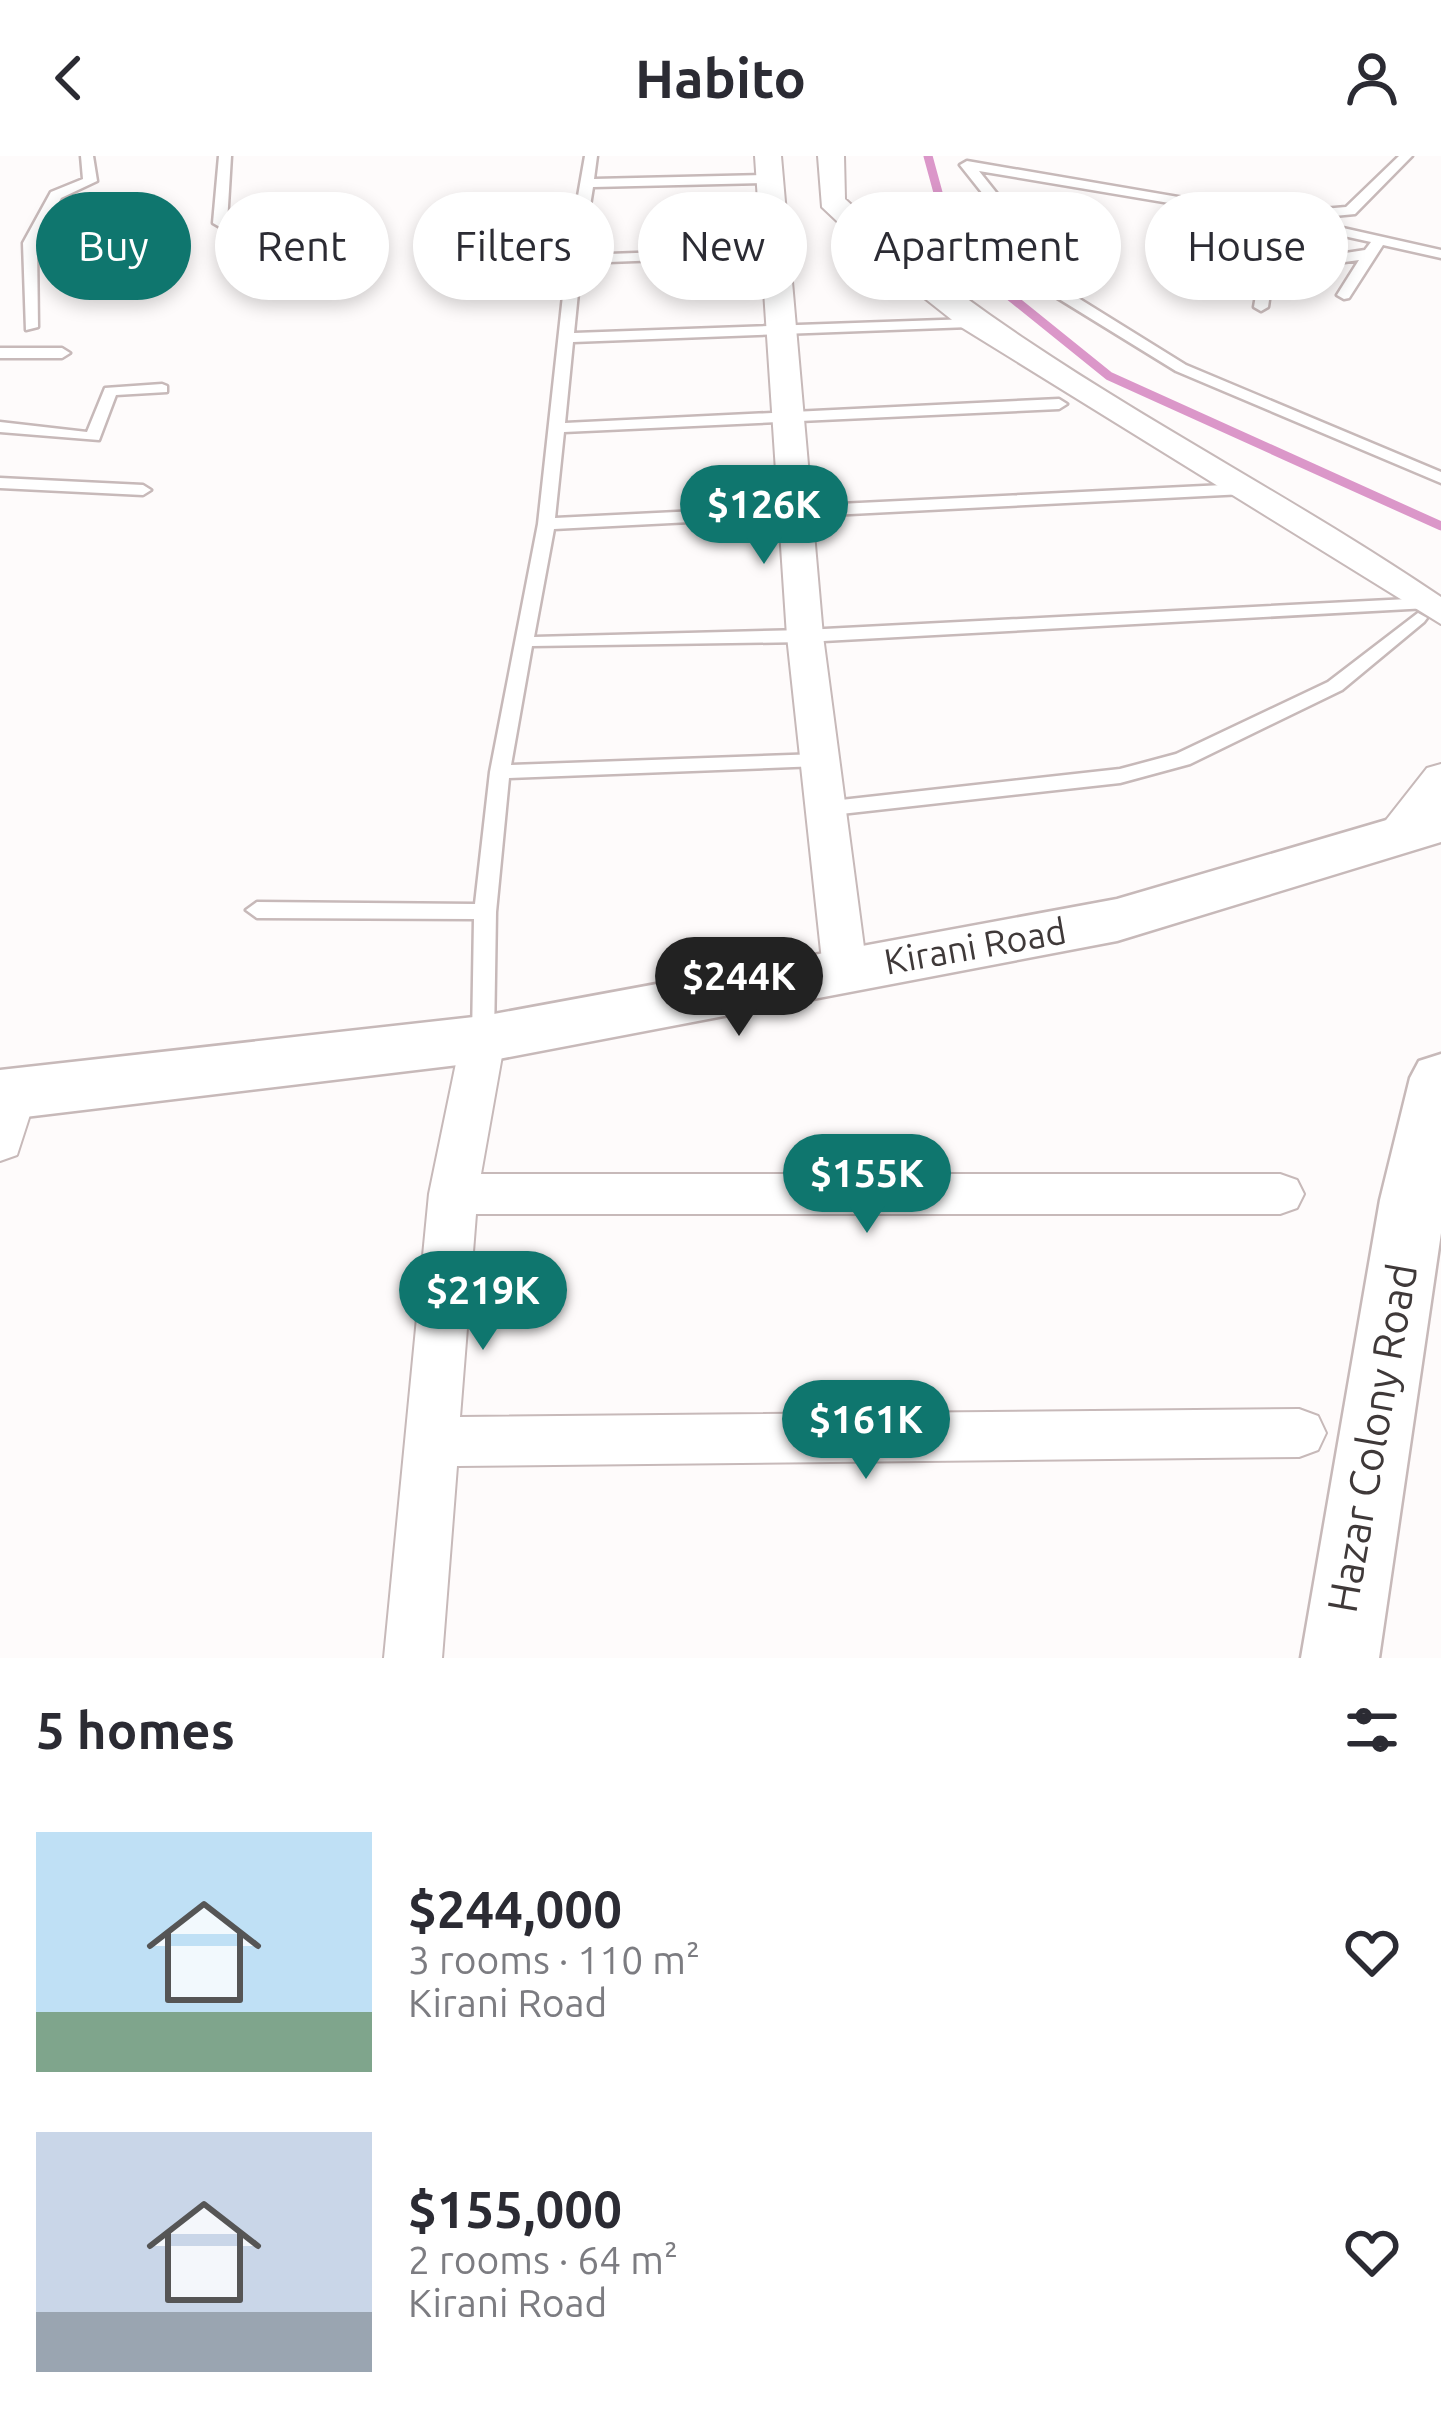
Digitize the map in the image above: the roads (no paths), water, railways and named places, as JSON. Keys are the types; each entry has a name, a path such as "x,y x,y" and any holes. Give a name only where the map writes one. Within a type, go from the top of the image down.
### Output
{"main road":[{"name":"Kirani Road","path":"4,1110 482,1039 1117,920 1417,831"},
{"name":"Hazar Colony Road","path":"1340,1658 1413,1200 1441,1078"}],"street":[{"path":"831,156 832,200 869,239 970,323 1244,489 1429,612"},
{"path":"776,300 805,635 845,970"},
{"path":"1417,831 1441,777"},
{"path":"413,1658 454,1194 482,1039"},
{"path":"454,1194 1280,1194"},
{"path":"432,1442 1299,1433"}],"lane":[{"path":"31,327 31,243 56,195 90,182 87,156"},
{"path":"222,192 225,156"},
{"path":"585,192 591,156"},
{"path":"1348,211 1406,156"},
{"path":"1145,195 967,165 1031,247 1056,291 1181,368 1441,478"},
{"path":"586,183 768,168"},
{"path":"1348,239 1375,247 1441,254"},
{"path":"1348,289 1375,247"},
{"path":"1261,307 1266,269 1375,247"},
{"path":"482,1039 484,912 500,772 546,524 570,300"},
{"path":"566,338 970,323"},
{"path":"0,353 62,353"},
{"path":"0,427 93,437 110,391 162,389"},
{"path":"557,428 1059,404"},
{"path":"0,483 143,490"},
{"path":"546,524 1244,489"},
{"path":"538,642 1429,612"},
{"path":"823,809 1120,776 1183,759 1335,686 1429,612"},
{"path":"500,772 819,760"},
{"path":"257,910 484,912"}],"waterway":[{"path":"928,156 954,251 1109,376 1441,526"}]}
